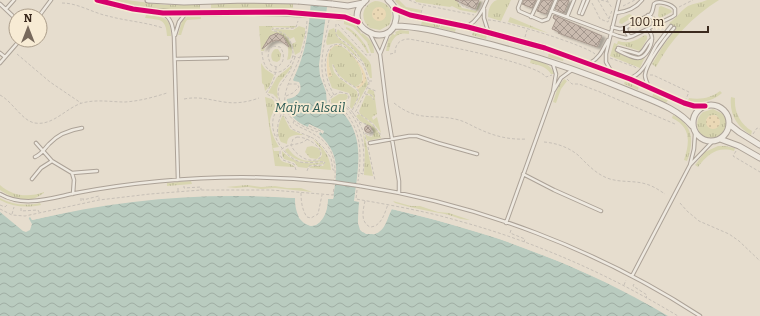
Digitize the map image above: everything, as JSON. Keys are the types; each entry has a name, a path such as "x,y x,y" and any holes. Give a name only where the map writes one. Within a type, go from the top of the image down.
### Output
{"street":[{"path":"97,0 133,9 163,13 274,12 349,18 358,22 362,28 370,34 380,35 389,32 394,26 396,18 395,9"},
{"path":"148,0 184,2 239,0 298,1 348,6 364,2"},
{"path":"388,0 395,9 410,15 524,41 611,71 684,103 694,106 711,105 721,108 727,116 729,124 727,131 720,139 712,142 704,141 695,134 692,126 682,116 673,110 623,88 552,62 489,44 412,27 394,26"},
{"path":"358,22 359,10 364,2"},
{"path":"692,126 694,115 699,109 705,106"},
{"path":"729,124 760,145"},
{"path":"720,139 739,146 760,158"}],"lane":[{"path":"0,4 6,9 14,0"},
{"path":"46,8 51,0"},
{"path":"49,4 55,0"},
{"path":"468,27 476,20 484,9 487,0"},
{"path":"521,0 518,8 519,11 542,21 546,20 556,0"},
{"path":"532,17 539,0"},
{"path":"567,17 574,0"},
{"path":"584,0 580,14 588,0"},
{"path":"611,71 607,65 606,59 610,35 619,0"},
{"path":"616,13 627,10 639,4 642,0"},
{"path":"551,11 602,30 610,35 623,38 630,37 674,16 675,9 672,5 658,1 655,3 652,12 627,27 620,29 612,27"},
{"path":"484,9 484,21 488,32"},
{"path":"163,13 171,22 174,37 178,180"},
{"path":"174,37 179,22 186,13"},
{"path":"648,15 654,19 654,26"},
{"path":"627,27 626,33 630,37"},
{"path":"649,88 645,76 646,70 662,37 672,27"},
{"path":"617,49 639,54 642,53 652,39 652,34 648,29"},
{"path":"380,54 389,32"},
{"path":"370,34 380,54 386,103 399,175 399,193"},
{"path":"590,63 599,57 610,35"},
{"path":"0,63 13,48"},
{"path":"0,53 5,57"},
{"path":"630,79 638,74 651,57"},
{"path":"175,59 227,58"},
{"path":"506,223 553,92 556,74 552,62"},
{"path":"553,92 563,76 573,70"},
{"path":"35,157 60,134 82,128"},
{"path":"632,276 690,165 694,149 695,134"},
{"path":"369,144 417,136 478,154"},
{"path":"690,165 712,142"},
{"path":"36,143 52,161 72,173 98,171"},
{"path":"32,179 40,168 52,161"},
{"path":"72,173 74,180 73,194"},
{"path":"523,174 601,211"},
{"path":"0,194 10,199 28,202 126,185 178,180 254,178 294,179 360,186 399,193 445,204 560,242 632,276 700,316"}],"path":[{"path":"410,0 423,5 476,16"},
{"path":"459,0 463,6 474,10"},
{"path":"592,0 600,19 605,21"},
{"path":"600,0 609,19"},
{"path":"600,0 609,3"},
{"path":"607,0 612,8"},
{"path":"620,5 623,6 635,0"},
{"path":"62,3 72,4 108,16 153,24 163,28"},
{"path":"602,30 605,21 608,22 614,4"},
{"path":"420,17 423,5"},
{"path":"0,209 12,215 25,216 99,200 178,191 201,190 249,190 333,195 335,170 333,155 326,143 316,135 293,123 294,121 287,113 285,103 288,84 300,58 305,40 308,17"},
{"path":"330,17 322,58 322,74 324,84 331,97 329,100 332,105 343,104 349,98 347,93 340,92 331,97"},
{"path":"484,21 491,20 589,49 599,57"},
{"path":"262,52 265,66 271,72 280,72 287,68 292,56 292,48 288,38 283,32 272,30 273,28 294,28 298,22"},
{"path":"353,114 368,88 369,81 363,64 352,48 338,37 335,31 337,24 366,55 370,55"},
{"path":"410,39 412,27"},
{"path":"524,41 527,30"},
{"path":"390,54 395,53 397,45 401,41 410,39 460,49 510,62 538,70 546,77 556,74"},
{"path":"334,95 327,80 326,58 329,48 336,44 342,45 363,64"},
{"path":"324,45 329,48"},
{"path":"277,46 282,48 284,57 282,64 276,67 271,65 268,54 270,48 277,46"},
{"path":"17,54 50,82 82,103"},
{"path":"292,56 300,58"},
{"path":"296,57 290,71 279,87 278,94 283,111 292,129 310,136 324,148 331,158 333,170 335,170"},
{"path":"606,59 613,58 635,67 637,72"},
{"path":"333,65 340,78 355,87 358,92 358,98 351,111"},
{"path":"276,67 276,73 270,88 266,93 274,98 278,103 278,108 272,124 282,149 289,156 300,162 325,162 323,165 309,166 307,170"},
{"path":"645,76 653,75 689,92 684,103"},
{"path":"563,76 572,84 582,85 676,124"},
{"path":"369,81 374,81"},
{"path":"285,96 293,93 299,88 297,84 288,84"},
{"path":"368,88 376,91"},
{"path":"0,95 13,105 26,119 35,123 48,122 68,109 82,103 107,100 132,101 167,93"},
{"path":"364,94 371,95 374,100"},
{"path":"184,98 204,98 237,103 259,98"},
{"path":"278,103 285,103"},
{"path":"394,103 404,110 417,115 454,118 499,137 513,140 527,139"},
{"path":"343,104 351,111 358,121 366,140"},
{"path":"343,104 355,119 362,137 364,166 363,174 359,173"},
{"path":"339,105 348,115 357,131 360,152 356,199 388,204 455,220 524,242 576,263 623,286 678,316"},
{"path":"668,121 673,110"},
{"path":"277,138 278,124 283,111"},
{"path":"356,111 372,124 379,133 382,134"},
{"path":"294,121 317,132 318,130"},
{"path":"358,121 368,125 373,132 372,135 369,135 363,131"},
{"path":"309,126 323,132"},
{"path":"750,139 757,128 760,129"},
{"path":"282,149 291,145 301,144 308,140 310,136"},
{"path":"297,137 308,140 320,149 321,156 318,160 314,161 302,157 295,152 291,145 293,139 297,137"},
{"path":"544,142 559,145 568,149 577,155 590,168 606,178 618,181 648,184 665,194"},
{"path":"369,144 375,180"},
{"path":"739,146 733,156 760,172"},
{"path":"282,149 280,153 282,159 286,162 294,164 296,170"},
{"path":"178,186 178,191"},
{"path":"184,186 184,188 201,187 201,190"},
{"path":"301,192 303,211 307,217 312,218 318,214 322,195"},
{"path":"81,203 82,198 83,200 99,196 99,200"},
{"path":"365,200 363,218 365,224 370,227 376,226 381,221 388,204"},
{"path":"680,203 687,212 699,221 739,240 760,261"},
{"path":"0,205 5,207 6,205"},
{"path":"12,215 14,207"},
{"path":"21,208 21,211 38,210 39,212"},
{"path":"511,230 510,233 525,239 524,242"},
{"path":"623,286 626,280"},
{"path":"634,284 634,286 647,296 646,298"}],"green space":[{"path":"111,0 127,0 165,5 200,5 200,9 155,9"},
{"path":"399,0 406,7 421,10 420,14 403,9 395,1"},
{"path":"415,0 456,0 462,8 476,11 480,1 481,2 476,13 460,10 452,6 450,7 416,2"},
{"path":"497,0 511,0 501,21 488,17 491,5"},
{"path":"707,0 719,0 691,21 683,29 668,47 656,67 652,64 676,29 669,23 688,6"},
{"path":"375,1 387,5 390,8 392,16 389,25 380,30 370,28 364,21 363,17 367,6"},
{"path":"211,4 293,4 293,8 211,8"},
{"path":"661,6 671,10 672,12 660,18 658,16 659,7"},
{"path":"629,14 632,15 628,20 622,24 619,23 620,19"},
{"path":"146,15 161,17 168,21 171,29 171,36 167,36 164,23 158,20 145,18"},
{"path":"187,17 201,17 201,19 187,20 181,35 178,35 182,21"},
{"path":"510,17 548,33 508,22"},
{"path":"344,21 355,25 361,34 362,33 369,39 374,53 371,53 367,42 353,27 344,24"},
{"path":"422,21 440,25 439,28 421,25"},
{"path":"441,25 456,28 455,32 440,28"},
{"path":"259,26 296,26 294,28 274,27 271,29 272,31 282,32 287,37 292,48 290,59 287,60 287,44 280,35 276,34 271,36 267,41 264,51 261,51"},
{"path":"299,26 305,28 305,34 300,52 295,55 292,44 296,42 294,37 290,39 284,33 272,29 293,30"},
{"path":"346,27 360,38 369,53 367,53 361,43 346,29"},
{"path":"334,28 338,38 351,48 361,61 343,44 337,43 327,45 326,42 329,30"},
{"path":"338,29 369,61 371,65 372,78 370,78 364,63 350,45 338,36 336,33"},
{"path":"400,30 409,31 409,34 404,33 397,35 391,43 389,51 386,51 388,40 393,33 394,35 396,34 395,32"},
{"path":"473,32 487,35 486,39 472,35"},
{"path":"645,35 647,36 647,39 640,51 618,44 615,51 626,57 634,59 641,59 645,57 640,68 610,56 614,43 617,44 618,41 632,41"},
{"path":"337,45 347,50 352,55 362,72 361,83 356,87 342,78 333,64 332,65 334,72 339,78 357,91 358,97 352,109 350,107 351,97 349,93 332,88 328,77 332,76 328,59 330,50"},
{"path":"275,49 278,49 281,54 280,60 277,62 273,61 271,58"},
{"path":"549,53 564,58 563,61 548,57"},
{"path":"531,59 548,65 553,70 554,74 551,74 542,66 530,63"},
{"path":"261,63 265,69 274,75 269,87 265,91 262,83"},
{"path":"292,65 290,70 279,83 277,92 278,99 273,94 268,93 277,77"},
{"path":"366,77 368,84 355,108 360,96 358,89 362,86"},
{"path":"564,79 567,81 561,89 556,103 553,102 558,87"},
{"path":"625,81 639,86 638,90 624,84"},
{"path":"369,89 374,91 377,114 372,117 373,120 377,117 381,133 374,124 360,114 359,111 366,95 371,96 374,101 372,95 367,93"},
{"path":"720,91 722,93 711,100 702,102 688,101 689,98 705,98"},
{"path":"654,93 668,100 666,103 652,97"},
{"path":"339,94 346,94 348,96 347,99 339,104 331,103 331,99"},
{"path":"265,97 272,99 275,105 270,119 270,125 279,147 273,148 274,151 279,151 279,156 282,161 295,167 275,166"},
{"path":"731,97 735,98 737,113 744,125 752,131 751,135 738,124 735,119 731,109"},
{"path":"713,109 723,114 726,127 725,131 719,137 710,139 705,137 699,131 697,123 703,112","holes":["716,115 720,121 719,126 706,120 709,116"]},
{"path":"359,114 375,128 381,138 367,141 365,134 372,137 374,133 370,127 358,119 356,116"},
{"path":"283,115 290,129 303,135 295,135 290,137 287,144 281,142 278,136 279,125"},
{"path":"673,115 680,119 689,129 691,147 687,161 684,160 688,141 686,130 672,118"},
{"path":"363,134 373,176 364,175 365,150"},
{"path":"313,139 326,153 331,170 309,168 312,166 323,166 325,163 323,161 308,162 298,160 285,150 288,148 294,155 301,159 310,161 319,160 322,155 321,149"},
{"path":"312,146 318,148 321,152 317,159 310,158 305,152 307,147"},
{"path":"718,146 735,148 734,151 722,150 713,153 709,155 698,167 695,165 705,152"},
{"path":"282,151 296,161 306,163 323,162 324,164 311,165 307,168 298,167 294,162 284,159"},
{"path":"191,181 192,184 167,186 167,183"},
{"path":"0,185 10,192 20,195 44,193 35,198 19,199 0,190"},
{"path":"247,185 261,187 275,186 301,188 312,192 275,188 261,189 248,187 226,187"},
{"path":"0,198 24,205 40,203 41,205 25,207 5,202 0,200"},
{"path":"393,201 411,206 420,206 438,212 449,213 470,220 426,211 395,203"}],"sand":[{"path":"376,7 382,7 386,11 386,17 382,21 376,21 372,17 372,11"},
{"path":"334,46 329,53 329,65 332,76 328,77 327,58 330,49"},
{"path":"345,49 356,59 364,70 366,76 365,83 358,89 356,87 360,85 363,79 361,69 356,60"},
{"path":"710,115 716,115 720,119 720,125 716,129 710,129 706,125 706,119"}],"water":[{"name":"Majra Alsail","path":"311,0 328,0 319,65 320,76 326,92 327,104 332,107 337,107 347,117 357,139 358,163 354,201 359,202 358,223 362,232 375,234 381,230 386,224 391,209 428,218 499,239 534,252 602,281 668,316 0,316 0,212 26,232 30,230 32,224 28,217 31,217 32,220 98,207 163,199 262,196 295,198 300,219 311,226 315,225 322,219 326,212 328,198 333,199 336,180 336,164 334,156 331,149 319,134 320,132 323,134 324,131 309,124 308,127 295,120 288,109 287,104 287,99 296,96 300,91 299,82 293,80 304,51"}],"pier":[{"path":"244,193 296,196 298,210 301,217 305,222 311,224 317,222 321,217 324,210 326,197 334,196 333,199 328,199 326,211 320,222 311,226 304,223 299,218 295,198 244,195 192,196 141,200 86,208 32,220 30,217 28,219 26,218 31,215 33,217 68,209 122,200 192,194"},
{"path":"359,202 361,202 360,223 362,229 367,232 373,232 381,228 391,207 458,224 522,244 584,270 629,291 670,316 613,285 563,263 500,239 436,220 392,209 382,229 373,234 366,234 360,230 358,223"}],"building":[{"path":"455,0 479,0 475,9"},
{"path":"524,0 536,0 532,8 522,4"},
{"path":"542,0 553,0 546,14 537,11"},
{"path":"559,0 569,0 564,13 555,9"},
{"path":"554,15 602,36 597,47 558,33 559,32 552,29 556,20 553,18"},
{"path":"277,33 283,36 289,47 281,41 276,40 262,49 270,36"},
{"path":"368,125 371,126 371,132 368,133 365,132 364,129 365,126"}],"cycle path":[{"path":"97,0 133,9 163,13 284,12 345,17 358,22"},
{"path":"395,9 410,15 468,27 545,48 630,79 684,103 694,106 705,106"}]}
